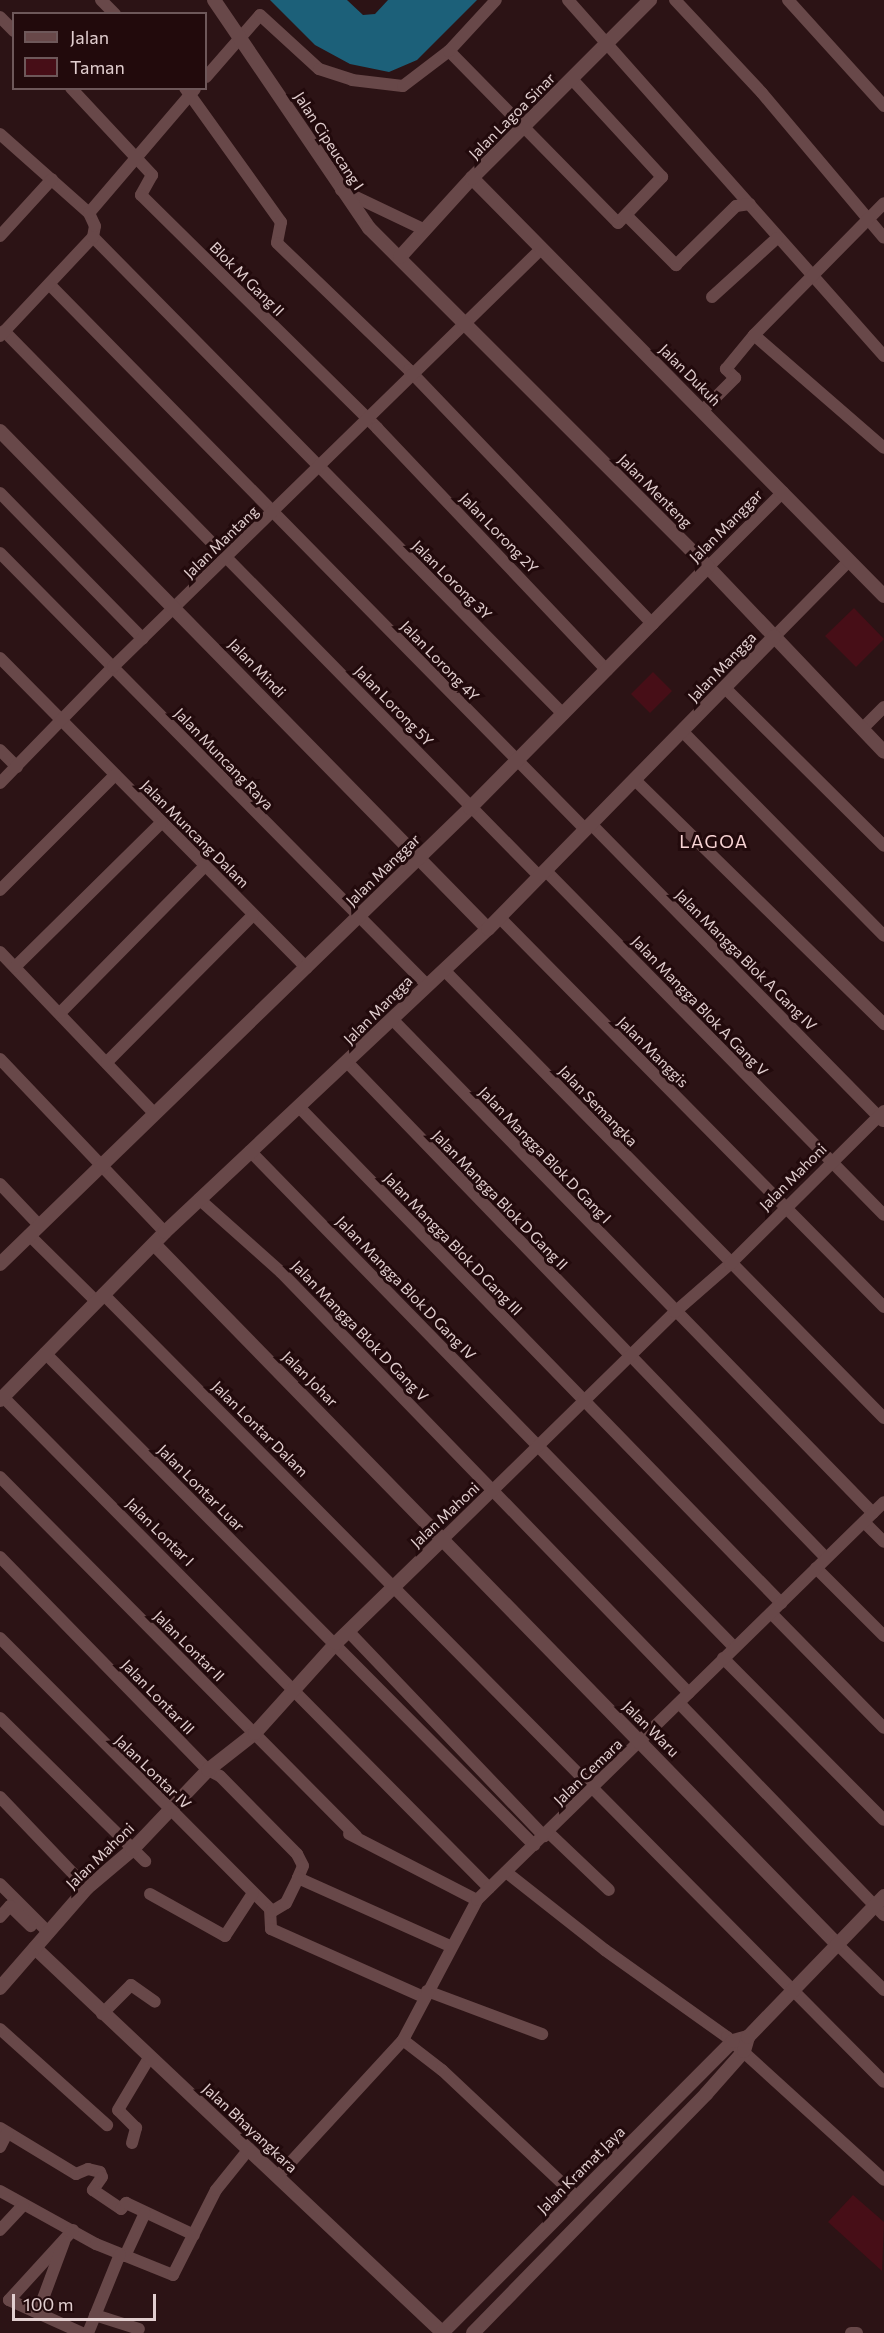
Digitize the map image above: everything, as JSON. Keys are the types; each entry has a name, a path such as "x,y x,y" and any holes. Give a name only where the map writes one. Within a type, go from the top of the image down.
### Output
{"street":[{"path":"101,0 113,12"},
{"name":"Jalan Cipeucang I","path":"214,0 363,221 400,257"},
{"path":"207,76 256,16 264,16 319,69 390,87 406,84 449,51 496,0"},
{"path":"568,0 884,356"},
{"name":"Jalan Lagoa Sinar","path":"400,257 472,178 650,0"},
{"path":"675,0 762,93 884,238"},
{"path":"788,0 884,106"},
{"path":"0,17 12,29"},
{"path":"449,51 615,222 626,215 662,177 572,80"},
{"path":"73,90 135,158"},
{"path":"88,213 191,93 281,222 277,243 414,377 653,624"},
{"path":"2,139 52,179 88,213 95,226 93,237 51,286 2,333"},
{"name":"Blok M Gang II","path":"135,158 153,178 141,195 367,420"},
{"name":"Jalan Dukuh","path":"472,178 884,596"},
{"path":"0,236 52,179"},
{"path":"340,189 424,230"},
{"path":"702,411 735,378 726,369 754,335 884,203"},
{"path":"626,215 675,265 736,206 750,204"},
{"name":"Jalan Lorong 3Y","path":"93,237 563,714"},
{"path":"712,297 777,238"},
{"name":"Jalan Mantang","path":"0,783 63,721 113,667 414,377 541,249"},
{"name":"Jalan Menteng","path":"400,257 466,326 708,567 884,752"},
{"name":"Jalan Lorong 4Y","path":"51,286 516,760 589,827"},
{"name":"Jalan Lorong 5Y","path":"2,333 228,555 470,808 543,874"},
{"path":"754,335 884,448"},
{"name":"Jalan Lorong 2Y","path":"367,420 607,670"},
{"name":"Jalan Mindi","path":"0,431 176,607 417,860 488,929"},
{"name":"Jalan Manggar","path":"0,1264 470,808 783,492"},
{"path":"0,493 143,639"},
{"name":"Jalan Muncang Raya","path":"0,553 427,985"},
{"path":"774,637 849,561"},
{"name":"Jalan Mangga","path":"2,1398 199,1199 348,1063 488,929 774,637"},
{"name":"Jalan Muncang Dalam","path":"0,658 307,968"},
{"path":"725,688 884,846"},
{"path":"862,729 884,707"},
{"path":"683,732 884,936"},
{"path":"0,750 17,767"},
{"path":"0,890 115,776"},
{"path":"635,780 884,1024"},
{"path":"15,967 162,822"},
{"name":"Jalan Mangga Blok A Gang IV","path":"589,827 882,1117"},
{"path":"60,1013 205,866"},
{"name":"Jalan Mangga Blok A Gang V","path":"543,874 884,1215"},
{"path":"107,1062 254,915"},
{"name":"Jalan Manggis","path":"499,917 884,1307"},
{"path":"0,952 155,1114"},
{"name":"Jalan Semangka","path":"444,970 730,1264 884,1418"},
{"name":"Jalan Mangga Blok D Gang I","path":"393,1020 675,1312 868,1520 884,1542"},
{"path":"0,1059 104,1165 165,1232"},
{"name":"Jalan Mangga Blok D Gang II","path":"348,1063 826,1558"},
{"name":"Jalan Mangga Blok D Gang III","path":"299,1107 781,1603"},
{"name":"Jalan Mahoni","path":"0,1988 87,1888 132,1850 208,1770 255,1733 336,1642 539,1448 675,1312 730,1264 832,1162 882,1117"},
{"name":"Jalan Mangga Blok D Gang IV","path":"250,1151 734,1647"},
{"name":"Jalan Lontar Dalam","path":"0,1184 34,1230 395,1585 790,1990 884,2082"},
{"name":"Jalan Mangga Blok D Gang V","path":"199,1199 281,1272 689,1693"},
{"name":"Jalan Johar","path":"154,1244 444,1538"},
{"name":"Jalan Lontar Luar","path":"45,1353 336,1642 534,1845"},
{"name":"Jalan Lontar I","path":"2,1398 296,1689 489,1888"},
{"name":"Jalan Lontar II","path":"0,1477 356,1836"},
{"name":"Jalan Cemara","path":"278,2176 403,2040 450,1946 477,1900 734,1647 775,1616 781,1603 820,1572 826,1558 868,1520 884,1502"},
{"name":"Jalan Waru","path":"444,1538 836,1943"},
{"name":"Jalan Lontar III","path":"0,1557 208,1770 220,1776 297,1854 303,1866 303,1881"},
{"path":"820,1572 884,1636"},
{"path":"775,1616 884,1728"},
{"path":"348,1631 546,1834 609,1890"},
{"name":"Jalan Lontar IV","path":"0,1638 271,1912"},
{"path":"723,1658 884,1820"},
{"path":"473,2333 744,2051 747,2037 790,1990 836,1943 881,1905 678,1703"},
{"path":"0,1718 145,1862"},
{"path":"0,1797 87,1888"},
{"path":"340,1830 356,1836 477,1900"},
{"path":"506,1872 606,1950 733,2041 884,2180"},
{"path":"450,1946 303,1881 286,1903 271,1912 270,1926 275,1931 426,1994 542,2034"},
{"path":"0,1884 43,1940"},
{"path":"150,1894 225,1936 253,1893"},
{"path":"0,1917 10,1906 43,1940"},
{"name":"Jalan Bhayangkara","path":"43,1940 102,2014 278,2176 442,2333"},
{"path":"836,1943 884,1990"},
{"path":"102,2014 131,1985 155,2002"},
{"path":"0,2029 107,2125"},
{"name":"Jalan Kramat Jaya","path":"442,2333 733,2041 747,2037"},
{"path":"403,2040 442,2070 578,2197"},
{"path":"132,2143 136,2128 118,2110 149,2058"},
{"path":"0,2146 4,2131 66,2169 80,2174 88,2169 100,2172 102,2177 94,2186 95,2193 121,2209 126,2204 194,2235"},
{"path":"0,2191 122,2255 175,2274 216,2190 249,2149"},
{"path":"0,2230 23,2205"},
{"path":"0,2210 10,2220"},
{"path":"88,2333 122,2255 145,2213"},
{"path":"73,2230 10,2298 82,2333"},
{"path":"38,2312 64,2242"},
{"path":"95,2315 139,2329"},
{"path":"851,2333 856,2333"}],"green space":[{"path":"854,608 884,639 856,667 825,636"},
{"path":"653,672 672,691 650,713 631,694"},
{"path":"853,2195 884,2222 882,2271 828,2222"}],"water":[{"path":"270,0 347,0 363,15 375,14 388,0 477,0 417,60 389,72 350,64 315,45"}],"district":[{"name":"LAGOA","path":"714,841"}]}
